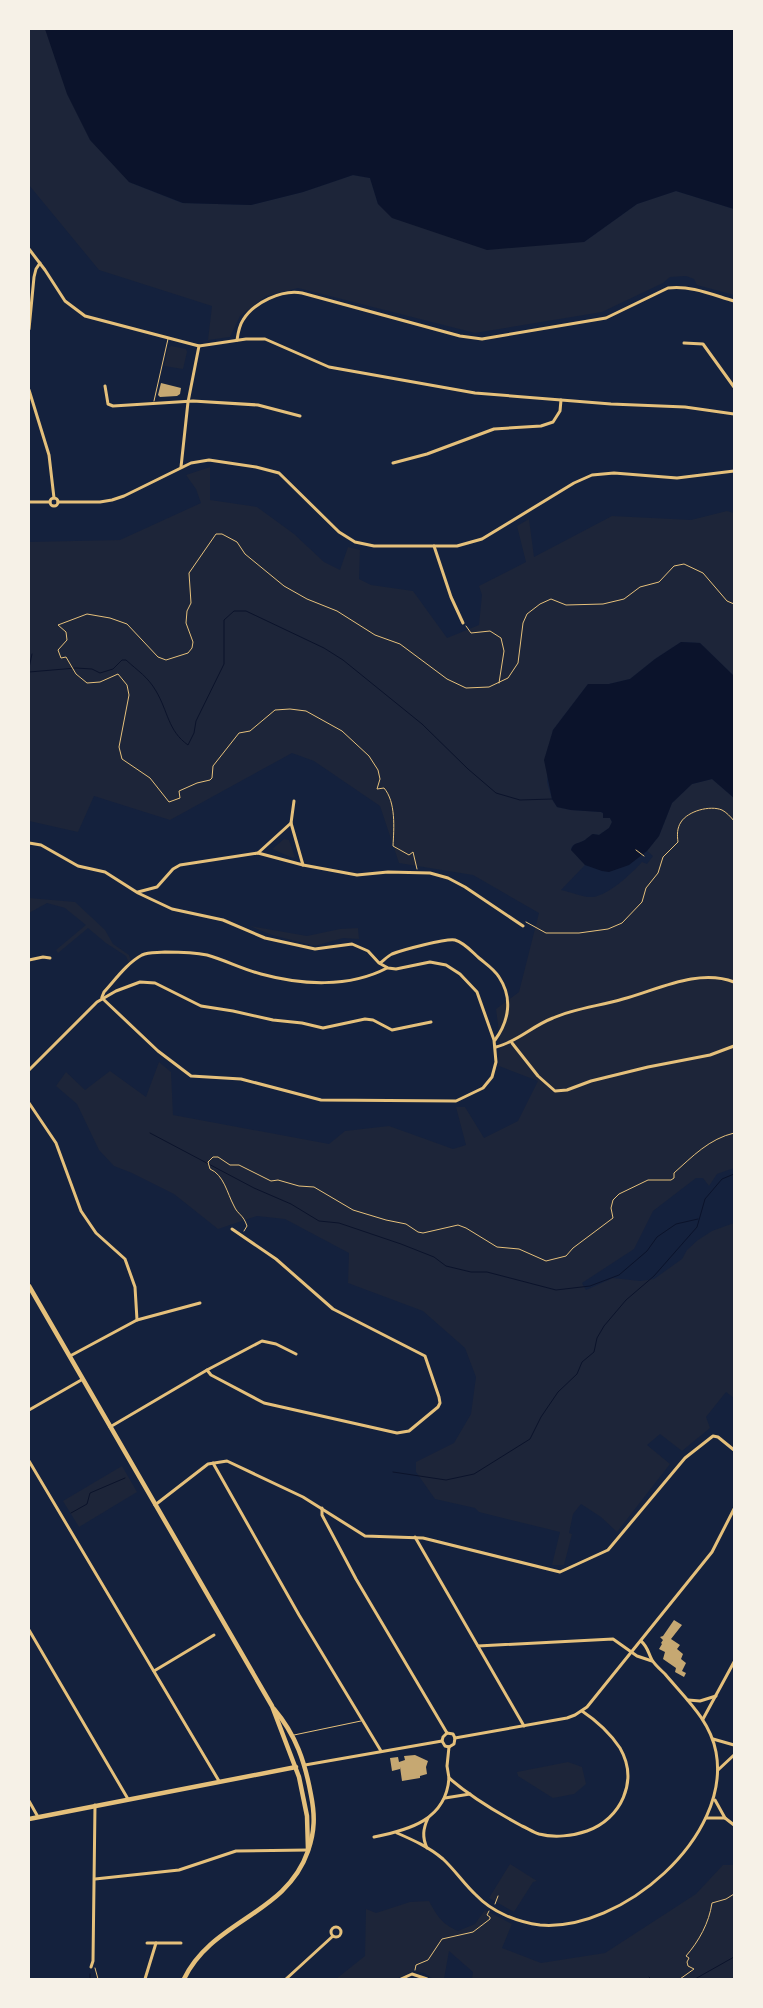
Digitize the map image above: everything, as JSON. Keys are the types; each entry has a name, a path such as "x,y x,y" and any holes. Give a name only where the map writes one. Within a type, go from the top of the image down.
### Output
{"main road":[{"path":"29,1286 272,1706 293,1735 305,1766 315,1824 300,1870 286,1889 206,1948 192,1965 184,1979"},
{"path":"272,1706 296,1767 307,1816 308,1850"},
{"path":"29,1819 296,1767"}],"street":[{"path":"29,249 65,301 85,316 169,339 199,346 258,338 270,340 320,364 475,394 685,407 734,414"},
{"path":"29,329 34,277 40,263"},
{"path":"237,340 243,320 252,309 264,301 289,292 302,293 460,336 482,339 606,318 668,288 679,286 734,301"},
{"path":"684,343 704,344 734,387"},
{"path":"181,468 188,402 199,346"},
{"path":"105,386 108,404 113,406 188,402 258,405 300,416"},
{"path":"29,390 49,455 54,498 58,502"},
{"path":"393,462 427,454 494,429 541,426 552,422 560,412 561,400"},
{"path":"29,502 50,502 55,506 58,502 112,500 197,461 209,460 272,470 283,477 346,538 355,542 374,546 457,546 474,542 574,483 592,475 608,473 677,478 734,471"},
{"path":"50,502 54,498"},
{"path":"434,546 451,597 463,623"},
{"path":"294,801 292,823 303,865"},
{"path":"258,853 292,823"},
{"path":"29,843 41,845 78,866 105,872 138,893 172,909 223,920 265,938 315,949 352,944 368,951 388,968"},
{"path":"138,893 157,887 173,869 180,865 258,853 303,865 357,875 417,872 448,878 465,886 523,926"},
{"path":"380,963 392,954 444,940 454,940 463,943 494,971 500,978 505,992 509,1010 503,1029 494,1040"},
{"path":"182,952 202,954 262,975 308,983 351,980 388,968 438,962 452,968 471,984 477,992 496,1047 496,1062 492,1077 483,1088 456,1100 322,1100 241,1079 191,1076 152,1046 102,998 104,992 126,968 140,956 150,953 182,952"},
{"path":"29,960 43,957 50,958"},
{"path":"496,1047 512,1043 552,1018 624,999 670,983 713,978 734,982"},
{"path":"29,1070 102,998 133,984 148,982 161,986 201,1006 273,1020 302,1022 318,1027 328,1028 365,1019 374,1020 392,1030 431,1022"},
{"path":"512,1043 538,1076 555,1091 567,1090 591,1081 648,1067 710,1055 734,1046"},
{"path":"29,1103 56,1143 80,1212 96,1233 125,1259 135,1287 136,1320"},
{"path":"207,1370 211,1375 264,1403 397,1433 409,1431 428,1416 440,1402 425,1356 333,1308 276,1259 232,1229"},
{"path":"70,1356 136,1320 200,1303"},
{"path":"110,1427 207,1370 262,1341 296,1354"},
{"path":"29,1410 83,1378"},
{"path":"155,1505 204,1467 222,1461 231,1463 322,1508 365,1536 415,1537 560,1572 608,1550 685,1458 706,1440 713,1436 718,1437 734,1450"},
{"path":"29,1461 219,1781"},
{"path":"213,1463 361,1721 381,1751"},
{"path":"322,1508 322,1515 356,1579 447,1733 453,1734 455,1738 454,1744 449,1747"},
{"path":"455,1738 571,1717 582,1711 592,1702 712,1552 734,1509"},
{"path":"415,1537 524,1726"},
{"path":"29,1630 128,1799"},
{"path":"154,1671 214,1635"},
{"path":"478,1646 613,1639 644,1659 652,1661"},
{"path":"397,1834 427,1848 454,1870 477,1897 493,1908 516,1919 546,1925 569,1924 596,1916 637,1894 672,1866 685,1852 706,1818 714,1799 718,1770 713,1739 703,1719 652,1661 649,1650 641,1641"},
{"path":"703,1719 734,1662"},
{"path":"688,1700 700,1701 716,1695"},
{"path":"449,1778 514,1822 538,1834 556,1836 579,1834 596,1828 607,1821 618,1809 626,1792 628,1774 620,1749 596,1721 582,1711"},
{"path":"447,1733 443,1736 442,1741 445,1746 449,1747"},
{"path":"713,1739 734,1746"},
{"path":"305,1766 442,1741"},
{"path":"374,1837 397,1834 428,1817 446,1798 449,1778 447,1766 449,1747"},
{"path":"718,1770 734,1755"},
{"path":"446,1798 470,1794"},
{"path":"714,1799 725,1818 734,1825"},
{"path":"29,1801 38,1817"},
{"path":"91,1967 93,1961 95,1806"},
{"path":"427,1848 423,1831 428,1817"},
{"path":"706,1818 725,1818"},
{"path":"95,1879 179,1870 236,1851 308,1850"},
{"path":"286,1979 333,1936"},
{"path":"147,1943 180,1943"},
{"path":"145,1979 156,1943"},
{"path":"402,1979 412,1974 427,1979"}],"lane":[{"path":"154,403 169,339"},
{"path":"293,1735 361,1721"}],"path":[{"path":"417,872 413,852 408,854 393,846 394,832 389,794 384,788 377,789 380,779 378,770 369,756 342,731 306,711 290,708 275,710 250,731 239,733 214,766 210,780 197,783 179,792 180,798 169,802 150,778 122,758 119,747 127,713 129,695 127,685 118,674 100,682 87,683 76,674 66,657 61,658 58,650 67,640 66,632 58,625 87,614 110,618 127,624 158,657 166,660 188,653 192,648 193,642 186,623 187,611 191,603 188,573 216,534 222,534 237,542 245,554 284,586 308,599 337,611 375,635 400,644 447,679 466,688 489,687 499,684 508,678 518,663 523,623 527,614 540,604 551,599 566,604 603,604 624,599 640,587 659,582 674,566 684,564 703,573 727,600 734,604"},
{"path":"463,623 471,633 490,631 501,638 504,652 499,684"},
{"path":"523,926 526,922 546,933 579,933 608,929 622,924 642,902 646,888 658,873 663,857 678,842 677,832 681,821 691,814 706,808 721,810 734,821"},
{"path":"636,850 644,856"},
{"path":"242,1235 247,1226 245,1220 242,1214 234,1208 226,1186 219,1179 218,1174 210,1169 208,1163 213,1156 230,1165 239,1165 272,1181 278,1180 299,1186 314,1187 353,1210 406,1224 418,1232 423,1233 458,1225 497,1247 519,1249 546,1261 566,1256 573,1248 609,1222 613,1218 611,1208 613,1200 618,1194 648,1180 671,1180 674,1178 674,1173 710,1142 734,1133"},
{"path":"680,1979 694,1969 688,1966 689,1958 686,1956 695,1946 710,1915 712,1903 726,1900 734,1894"},
{"path":"412,1974 415,1972 416,1965 428,1960 442,1939 473,1932 490,1919 487,1913 493,1908 498,1896"},
{"path":"91,1967 96,1971 98,1979"}],"shaded area":[{"path":"29,29 45,29 129,182 182,203 251,205 303,192 353,175 370,178 378,204 584,242 637,204 676,191 734,209 734,295 697,285 694,279 686,276 670,277 663,283 602,312 475,333 298,288 266,296 240,316 230,337 208,340 212,306 99,270 29,185"},
{"path":"45,29 734,29 734,209 676,191 637,204 584,242 487,250 392,218 378,204 370,178 353,175 303,192 251,205 183,203 129,182 90,140 67,94"},
{"path":"171,346 186,349 183,369 164,366 168,348"},
{"path":"210,467 210,500 257,507 294,534 324,562 340,570 348,547 360,550 359,579 371,585 413,591 447,638 479,625 482,595 479,586 526,562 517,526 529,519 534,557 612,516 691,520 727,511 734,513 734,676 700,643 681,642 655,659 630,679 609,684 588,684 553,730 547,782 552,799 557,807 601,812 610,818 612,822 609,828 599,835 593,834 573,846 571,849 585,865 561,890 593,897 606,892 620,883 642,862 647,864 653,856 647,851 659,836 672,803 692,784 712,779 734,798 734,1168 717,1174 709,1186 703,1178 696,1178 653,1211 634,1249 582,1283 586,1290 613,1278 640,1281 654,1279 682,1259 687,1250 698,1240 712,1231 734,1223 734,1398 726,1392 706,1417 710,1428 682,1451 660,1434 647,1445 670,1464 617,1532 601,1517 581,1504 573,1514 569,1533 572,1534 564,1565 552,1565 560,1532 479,1512 475,1508 435,1499 416,1472 416,1462 454,1443 471,1414 476,1377 465,1348 423,1311 348,1283 349,1253 285,1219 257,1216 218,1229 174,1194 114,1166 99,1150 77,1104 56,1086 66,1072 85,1090 110,1071 146,1097 159,1062 171,1072 173,1115 329,1144 345,1131 389,1126 453,1149 466,1145 456,1107 465,1107 484,1138 518,1121 538,1081 499,1066 500,1040 496,1009 519,992 539,913 473,875 399,863 380,806 314,761 292,753 170,820 94,796 78,832 29,821 29,542 120,540 201,503 196,489 186,475"},
{"path":"681,642 700,643 734,676 734,798 712,779 692,784 672,803 659,836 647,851 629,865 609,872 585,865 571,850 573,846 593,834 599,835 609,828 612,822 610,818 603,818 603,813 601,812 557,807 552,799 544,760 553,730 588,684 609,684 630,679 655,659"},
{"path":"284,839 289,840 295,857 293,858 272,849"},
{"path":"29,898 75,902 105,930 113,944 129,955 131,961 129,963 126,956 88,928 58,953 56,950 86,925 65,908 47,903 29,913"},
{"path":"250,926 307,936 340,929 358,928 359,939 343,938 315,946 272,935"},
{"path":"122,1466 137,1492 79,1527 63,1501"},
{"path":"568,1762 582,1767 586,1784 574,1794 553,1798 518,1776 517,1772"},
{"path":"510,1864 537,1881 533,1882 514,1912 489,1898"},
{"path":"723,1865 734,1865 734,1979 472,1979 473,1972 449,1951 444,1979 433,1979 424,1973 413,1971 396,1979 336,1979 365,1956 366,1909 376,1913 410,1902 429,1901 441,1919 458,1931 475,1924 485,1910 512,1924 502,1948 541,1963 605,1953 696,1894"}],"building":[{"path":"161,383 181,388 180,394 177,396 160,397 158,395"},
{"path":"674,1620 682,1625 671,1639 680,1645 677,1649 683,1654 681,1659 686,1663 682,1671 686,1673 684,1677 675,1672 676,1668 663,1659 665,1652 659,1649 663,1640 660,1637 663,1636"},
{"path":"415,1755 428,1761 426,1767 427,1774 420,1776 420,1778 402,1781 400,1767 400,1769 392,1771 390,1758 398,1757 399,1762 405,1760 404,1756"}],"waterway":[{"path":"29,672 76,668 92,669 100,673 113,669 122,660 126,660 153,686 172,727 188,745 194,733 196,721 224,664 224,620 234,611 246,611 324,648 343,660 422,724 468,769 496,793 520,800 552,799"},
{"path":"29,668 32,654"},
{"path":"150,1133 254,1188 291,1204 319,1221 339,1223 401,1244 434,1257 446,1266 471,1272 487,1272 556,1290 590,1286 619,1275 647,1251 657,1237 676,1224 698,1219"},
{"path":"393,1472 446,1480 474,1474 530,1439 541,1417 558,1392 577,1374 582,1362 594,1352 597,1338 604,1326 626,1300 654,1276 697,1227 705,1199 722,1179 734,1174"},
{"path":"71,1513 87,1504 90,1493 125,1478"},
{"path":"695,1979 734,1957"},
{"path":"90,1974 90,1979"}]}
